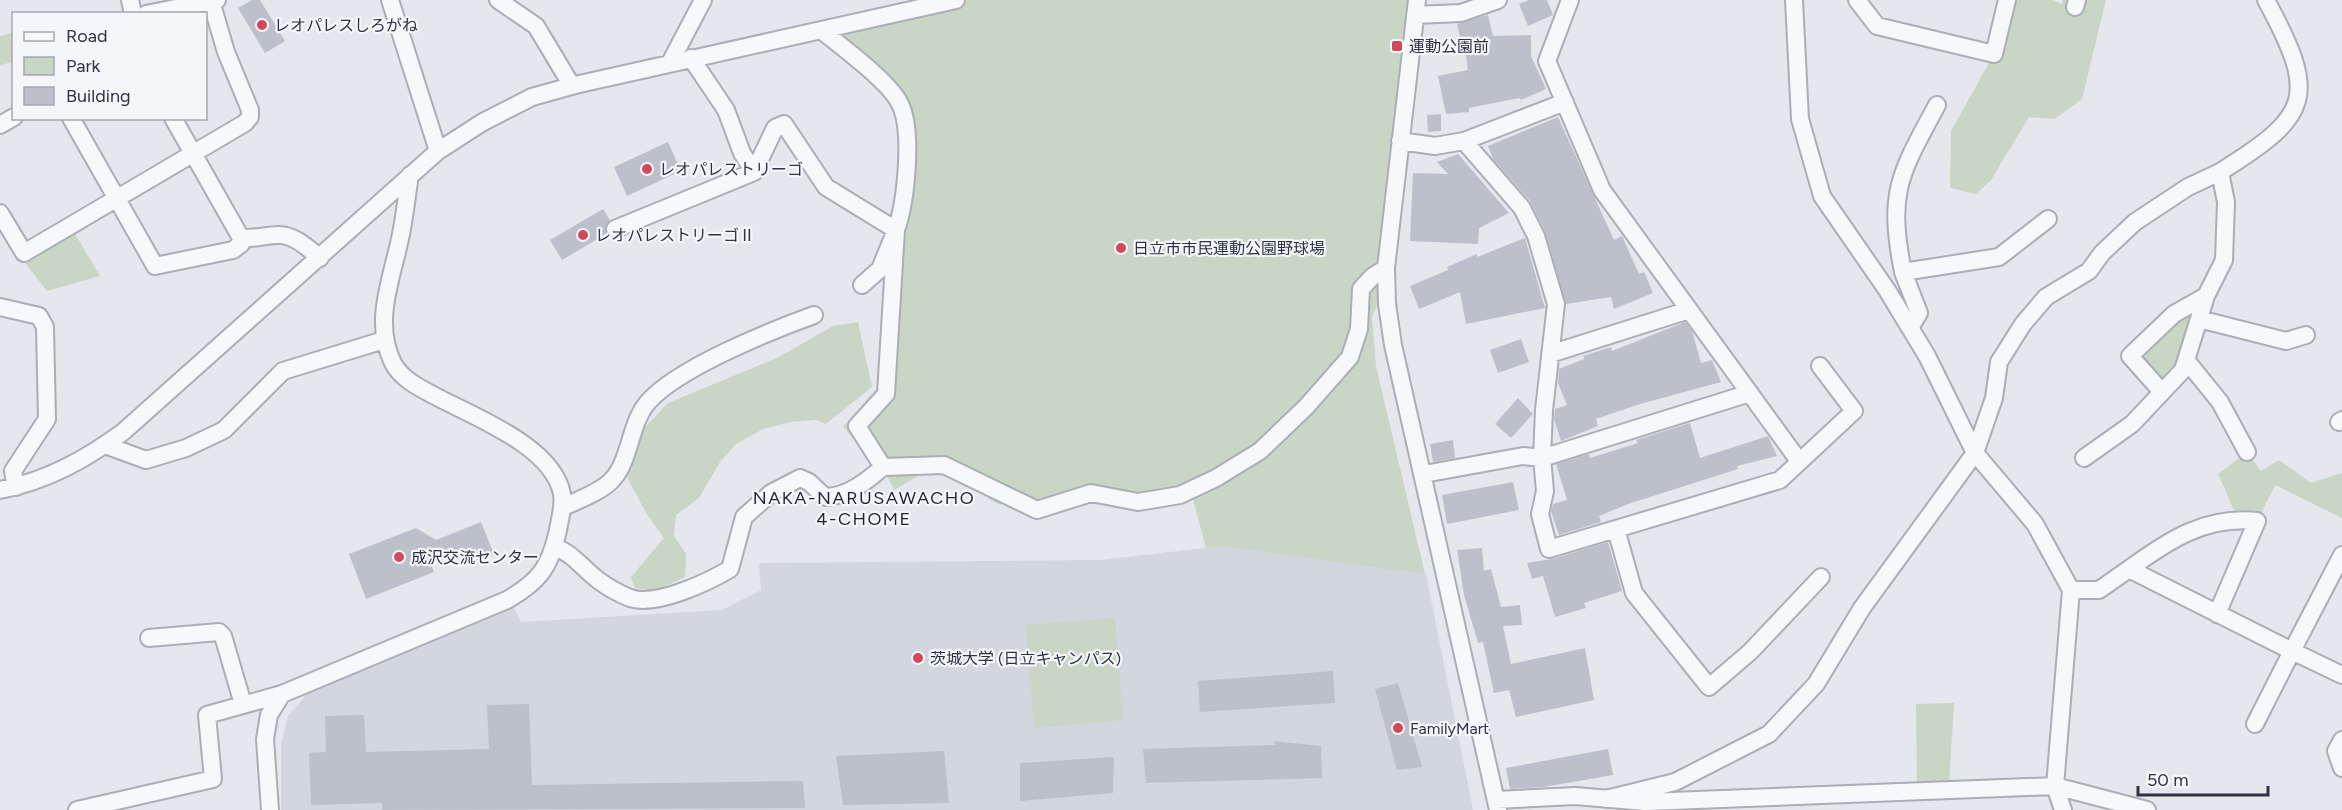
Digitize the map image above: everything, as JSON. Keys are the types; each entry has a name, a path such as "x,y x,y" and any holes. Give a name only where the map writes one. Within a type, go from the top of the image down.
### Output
{"street":[{"path":"390,0 438,151"},
{"path":"498,0 536,27 572,86"},
{"path":"670,63 703,0"},
{"path":"8,488 49,476 90,457 320,258 438,151 483,122 532,98 572,86 821,30 914,4 956,0"},
{"path":"1498,0 1461,13 1416,8 1386,268 1392,334 1497,805 1575,796 1646,802 2055,786 2146,810"},
{"path":"1570,0 1548,61 1602,190 1799,461"},
{"path":"1794,0 1800,119 1822,196 1849,232 1910,328 1975,453 2035,524 2071,590 2055,786 2063,810"},
{"path":"1860,1 1876,26 1994,54 2007,0"},
{"path":"1606,799 1675,782 1768,734 1816,684 1862,608 1975,453 1994,398 1999,362 2022,324 2046,297 2089,271 2102,253 2135,222 2188,187 2220,172 2265,144 2290,119 2300,89 2297,64 2266,0"},
{"path":"0,213 24,253 245,123 250,117 250,110 226,52 214,1 156,12"},
{"path":"821,30 861,63 898,99 903,110 908,176 903,210 880,269 862,285"},
{"path":"691,58 726,110 742,153 754,172"},
{"path":"1400,141 1436,146 1464,141 1565,102"},
{"path":"1910,328 1919,313 1903,272 1896,238 1894,205 1900,178 1937,105"},
{"path":"72,120 155,266 233,250 241,244 242,238 174,120"},
{"path":"615,230 754,172 775,128 784,124 826,187 896,230"},
{"path":"1464,141 1522,208 1536,236 1556,304 1542,458 1545,491 1540,514 1548,549 1780,480 1854,411 1820,366"},
{"path":"2084,458 2132,424 2183,370 2206,296 2224,260 2226,202 2220,172"},
{"path":"77,810 118,806 213,779 207,714 282,694 507,600 526,589 542,574 554,547 562,508 562,495 555,474 534,451 414,385 394,365 384,340 387,289 401,234 410,175"},
{"path":"1903,272 1999,257 2048,219"},
{"path":"882,467 857,426 886,394 896,230"},
{"path":"242,238 259,239 279,235 291,237 320,258"},
{"path":"554,547 567,551 598,580 631,598 657,598 711,581 730,569 744,517 771,493 800,478 809,482 825,497 838,497 869,479 882,467 944,465 1036,510 1091,493 1138,502 1180,495 1216,478 1260,451 1306,407 1350,357 1359,329 1361,289 1373,276 1386,268"},
{"path":"2162,392 2130,356 2174,314 2206,296"},
{"path":"0,306 39,316 45,327 47,418 13,471 8,488"},
{"path":"1550,354 1689,310"},
{"path":"562,508 609,483 617,473 633,429 647,403 678,378 769,332 814,315"},
{"path":"2199,319 2286,341 2306,335"},
{"path":"105,445 146,460 186,448 224,430 283,371 384,340"},
{"path":"2186,360 2220,402 2247,452"},
{"path":"1424,474 1523,456 1542,458 1750,393"},
{"path":"2071,590 2099,590 2196,527 2238,519 2257,521 2217,614"},
{"path":"1616,528 1634,593 1709,687 1750,652 1821,577"},
{"path":"2255,724 2342,555"},
{"path":"2129,569 2342,675"},
{"path":"149,638 219,632 223,636 243,704"},
{"path":"270,810 265,739 269,715 282,694"},
{"path":"2342,740 2336,752 2342,768"}],"shaded area":[{"name":"茨城大学 (日立キャンパス)","path":"1223,546 1345,558 1426,574 1473,810 281,810 281,745 288,716 307,694 514,607 521,622 722,610 761,590 759,563 1100,560"}],"green space":[{"path":"956,0 1417,0 1386,284 1372,317 1376,366 1425,574 1223,546 1206,548 1193,499 1180,492 1064,503 998,504 935,466 894,490 883,467 874,465 843,426 881,393 905,192 898,99 826,28"},
{"path":"2007,0 2052,0 2062,4 2063,0 2106,0 2082,99 2055,119 2029,117 1991,180 1976,194 1950,188 1951,131 1994,54"},
{"path":"12,33 12,62 0,65 0,36"},
{"path":"75,234 100,276 47,291 25,263"},
{"path":"2206,296 2186,360 2162,392 2130,356"},
{"path":"858,322 872,387 826,424 816,420 792,422 763,429 736,444 720,462 699,498 676,515 674,536 686,554 685,577 655,591 635,588 631,577 664,538 646,513 627,477 636,437 668,403 779,357 833,326"},
{"path":"2247,452 2261,471 2279,460 2311,483 2342,473 2342,518 2275,485 2257,521 2238,519 2218,474"},
{"path":"1115,618 1123,720 1034,728 1026,625"},
{"path":"1954,703 1949,785 1917,783 1916,704"}],"building":[{"name":"レオパレスしろがね","path":"252,0 260,0 285,41 265,53 238,8"},
{"path":"1529,0 1547,0 1553,15 1528,26 1519,4"},
{"path":"1488,15 1493,36 1531,35 1531,56 1546,89 1521,100 1519,98 1469,108 1469,112 1446,114 1438,76 1468,70 1464,41 1461,42 1457,24"},
{"path":"1441,114 1441,131 1428,132 1427,115"},
{"path":"1558,117 1614,240 1622,236 1639,274 1644,272 1653,293 1614,309 1611,297 1566,304 1545,231 1530,201 1493,159 1488,146"},
{"name":"レオパレストリーゴ","path":"668,142 681,171 627,196 614,167"},
{"path":"1458,154 1509,213 1479,228 1478,244 1410,241 1413,173 1448,174 1437,162"},
{"name":"レオパレストリーゴⅡ","path":"603,209 610,220 605,227 606,234 562,260 550,240"},
{"path":"1525,238 1545,308 1466,324 1460,292 1419,309 1410,286 1448,270 1447,267 1477,254 1477,257"},
{"path":"1685,322 1692,331 1701,363 1712,360 1721,382 1640,404 1596,419 1598,426 1561,441 1554,419 1555,409 1567,405 1558,383 1559,369 1584,359 1583,356 1611,347 1612,351"},
{"path":"1521,339 1529,362 1498,373 1490,350"},
{"path":"1518,398 1533,414 1511,438 1495,424"},
{"path":"1690,423 1700,458 1768,436 1777,456 1737,466 1738,469 1628,504 1599,516 1601,522 1559,535 1551,511 1553,504 1567,500 1556,464 1589,454 1590,458"},
{"path":"1453,440 1455,458 1433,462 1430,444"},
{"path":"1513,482 1519,510 1447,524 1442,495"},
{"name":"成沢交流センター","path":"481,522 494,554 475,561 471,548 431,564 434,572 366,599 349,554 416,528 436,540"},
{"path":"1608,542 1622,591 1584,603 1586,608 1555,617 1543,576 1532,579 1527,563 1552,559"},
{"path":"1482,548 1484,571 1491,569 1501,607 1520,605 1522,625 1503,626 1511,664 1585,648 1594,700 1516,717 1509,690 1494,693 1483,642 1478,643 1464,595 1457,550"},
{"path":"1333,671 1335,703 1200,712 1198,681"},
{"name":"FamilyMart","path":"1398,683 1422,767 1397,770 1375,689"},
{"path":"529,704 532,785 803,781 805,808 382,810 382,803 311,805 309,753 326,752 325,716 364,715 366,752 489,749 487,705"},
{"path":"1274,741 1321,746 1322,778 1146,783 1143,749 1275,745"},
{"path":"1608,749 1613,775 1544,787 1510,789 1506,768"},
{"path":"944,751 949,803 843,805 836,756"},
{"path":"1114,757 1113,793 1020,801 1020,763"}],"place":[{"name":"レオパレスしろがね","path":"262,25"},
{"name":"運動公園前","path":"1397,46"},
{"name":"レオパレストリーゴ","path":"647,169"},
{"name":"レオパレストリーゴⅡ","path":"583,235"},
{"name":"日立市市民運動公園野球場","path":"1121,248"},
{"name":"成沢交流センター","path":"399,557"},
{"name":"茨城大学 (日立キャンパス)","path":"918,658"},
{"name":"FamilyMart","path":"1398,728"}],"district":[{"name":"NAKA-NARUSAWACHO 4-CHOME","path":"864,508"}]}
